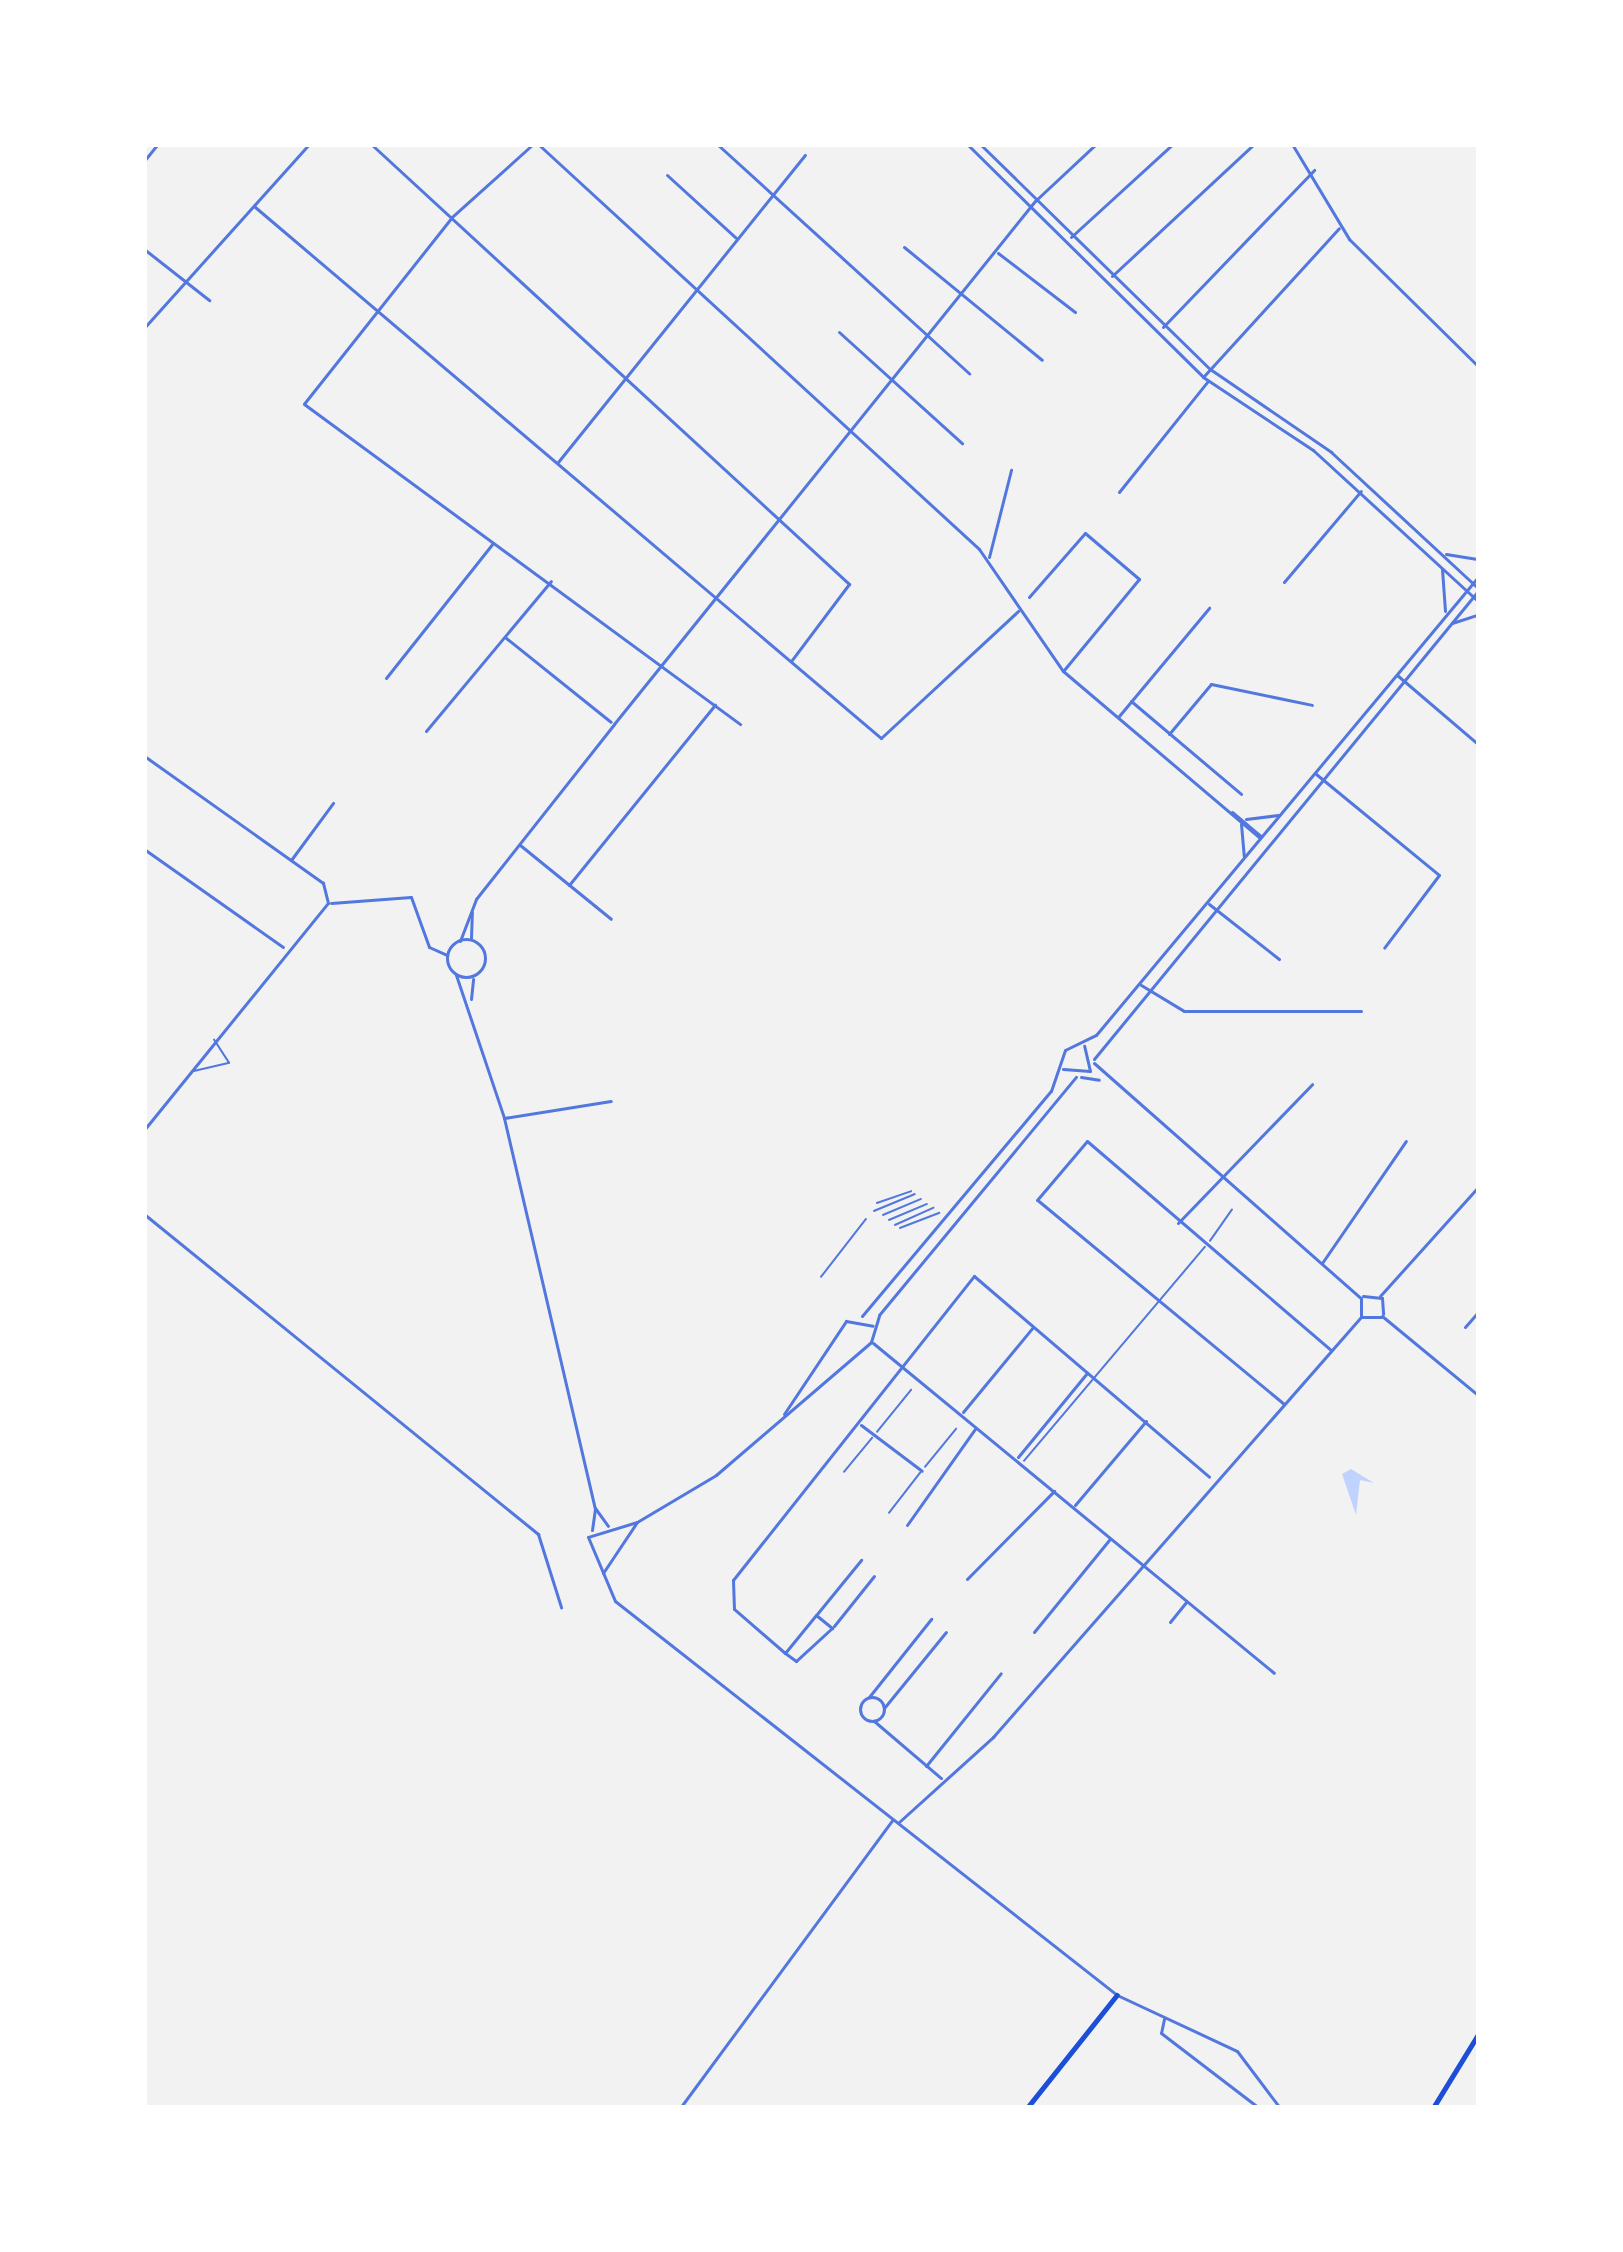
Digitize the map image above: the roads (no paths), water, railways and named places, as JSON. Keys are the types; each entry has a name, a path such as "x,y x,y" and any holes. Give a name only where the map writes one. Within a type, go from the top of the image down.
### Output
{"highway":[{"path":"1027,2108 1117,1995"},
{"path":"1433,2108 1479,2032"}],"street":[{"path":"144,161 158,144"},
{"path":"144,328 183,279 256,207 309,144"},
{"path":"371,144 850,590 791,661"},
{"path":"740,724 304,404 452,217 535,144 987,558 1018,611 1063,671 1243,821 1262,838 1262,849"},
{"path":"717,144 969,373"},
{"path":"967,144 1206,378 1361,491 1479,602"},
{"path":"871,1342 874,1329 1094,1061 1147,989 1479,590 1319,443 1210,369 1163,327 980,144"},
{"path":"447,955 460,941 476,899 614,724 1035,201 1096,144"},
{"path":"1071,237 1173,144"},
{"path":"1112,276 1254,144"},
{"path":"1292,144 1314,170 1341,227 1479,367"},
{"path":"557,464 805,154"},
{"path":"1163,327 1314,170"},
{"path":"668,176 737,239"},
{"path":"256,207 887,740 1018,611"},
{"path":"1119,492 1210,369 1341,227"},
{"path":"904,247 1042,359"},
{"path":"144,249 209,300"},
{"path":"997,252 1075,312"},
{"path":"838,332 962,443"},
{"path":"987,558 1011,470"},
{"path":"1284,582 1361,491"},
{"path":"1029,597 1085,533 1139,579 1063,671"},
{"path":"386,678 495,542"},
{"path":"1439,550 1479,559"},
{"path":"1438,562 1450,590 1443,616"},
{"path":"779,1420 841,1336 1062,1068 1065,1050 1081,1045 1139,984 1479,576"},
{"path":"426,731 551,581"},
{"path":"1118,717 1209,608"},
{"path":"1445,627 1479,614"},
{"path":"505,637 614,724"},
{"path":"1396,675 1479,745"},
{"path":"1169,734 1211,684 1312,705"},
{"path":"1131,701 1241,794"},
{"path":"569,885 715,704"},
{"path":"146,758 323,883 328,903"},
{"path":"1314,772 1439,875 1384,949"},
{"path":"290,861 333,802"},
{"path":"1243,821 1280,814"},
{"path":"1243,821 1243,860"},
{"path":"519,844 611,919"},
{"path":"144,849 284,948"},
{"path":"144,1130 284,948 328,903 410,897 429,947 447,955 471,1007 504,1118 595,1508 595,1556 615,1601 1117,1995 1237,2051 1280,2108"},
{"path":"471,1007 473,975 484,957 472,941 476,899"},
{"path":"1207,903 1279,959"},
{"path":"460,941 472,941"},
{"path":"456,974 473,975"},
{"path":"1139,984 1184,1011 1361,1011"},
{"path":"189,1073 229,1063 214,1040"},
{"path":"1081,1045 1101,1080 1361,1298 1380,1296 1479,1186"},
{"path":"1062,1068 1078,1077 1101,1080"},
{"path":"1178,1222 1216,1177 1312,1084"},
{"path":"504,1118 611,1101"},
{"path":"1284,1404 1036,1201 1087,1141 1331,1350"},
{"path":"1321,1265 1406,1142"},
{"path":"874,1211 913,1192 877,1203"},
{"path":"884,1215 921,1198"},
{"path":"890,1220 927,1204"},
{"path":"896,1225 933,1208"},
{"path":"1020,1461 1095,1378 1232,1210"},
{"path":"900,1228 940,1213"},
{"path":"144,1214 533,1529 561,1607"},
{"path":"820,1277 866,1219"},
{"path":"874,1576 806,1660 785,1653 734,1610 731,1584 974,1276 1209,1477"},
{"path":"1380,1296 1382,1316"},
{"path":"680,2108 895,1821 942,1779 1144,1564 1361,1317 1361,1298"},
{"path":"1465,1327 1479,1311"},
{"path":"862,1316 874,1329"},
{"path":"1361,1317 1382,1316 1479,1396"},
{"path":"962,1413 1033,1327"},
{"path":"841,1336 856,1349"},
{"path":"871,1342 1274,1673"},
{"path":"602,1575 608,1558 637,1522 779,1420 856,1349 871,1342"},
{"path":"1016,1468 1088,1373"},
{"path":"844,1472 911,1390"},
{"path":"1074,1506 1146,1420"},
{"path":"860,1424 922,1471"},
{"path":"907,1525 978,1426"},
{"path":"889,1513 956,1429"},
{"path":"967,1579 1055,1490"},
{"path":"595,1508 620,1542"},
{"path":"592,1530 637,1522"},
{"path":"1034,1632 1111,1537"},
{"path":"595,1556 608,1558"},
{"path":"785,1653 861,1559"},
{"path":"1169,1622 1187,1601"},
{"path":"816,1615 832,1628"},
{"path":"931,1619 860,1709 942,1779"},
{"path":"874,1721 946,1632"},
{"path":"926,1766 1001,1673"},
{"path":"869,1697 884,1708"},
{"path":"1164,2018 1161,2032 1258,2108"}],"water":[{"path":"1351,1469 1374,1483 1360,1480 1356,1515 1342,1474"}]}
